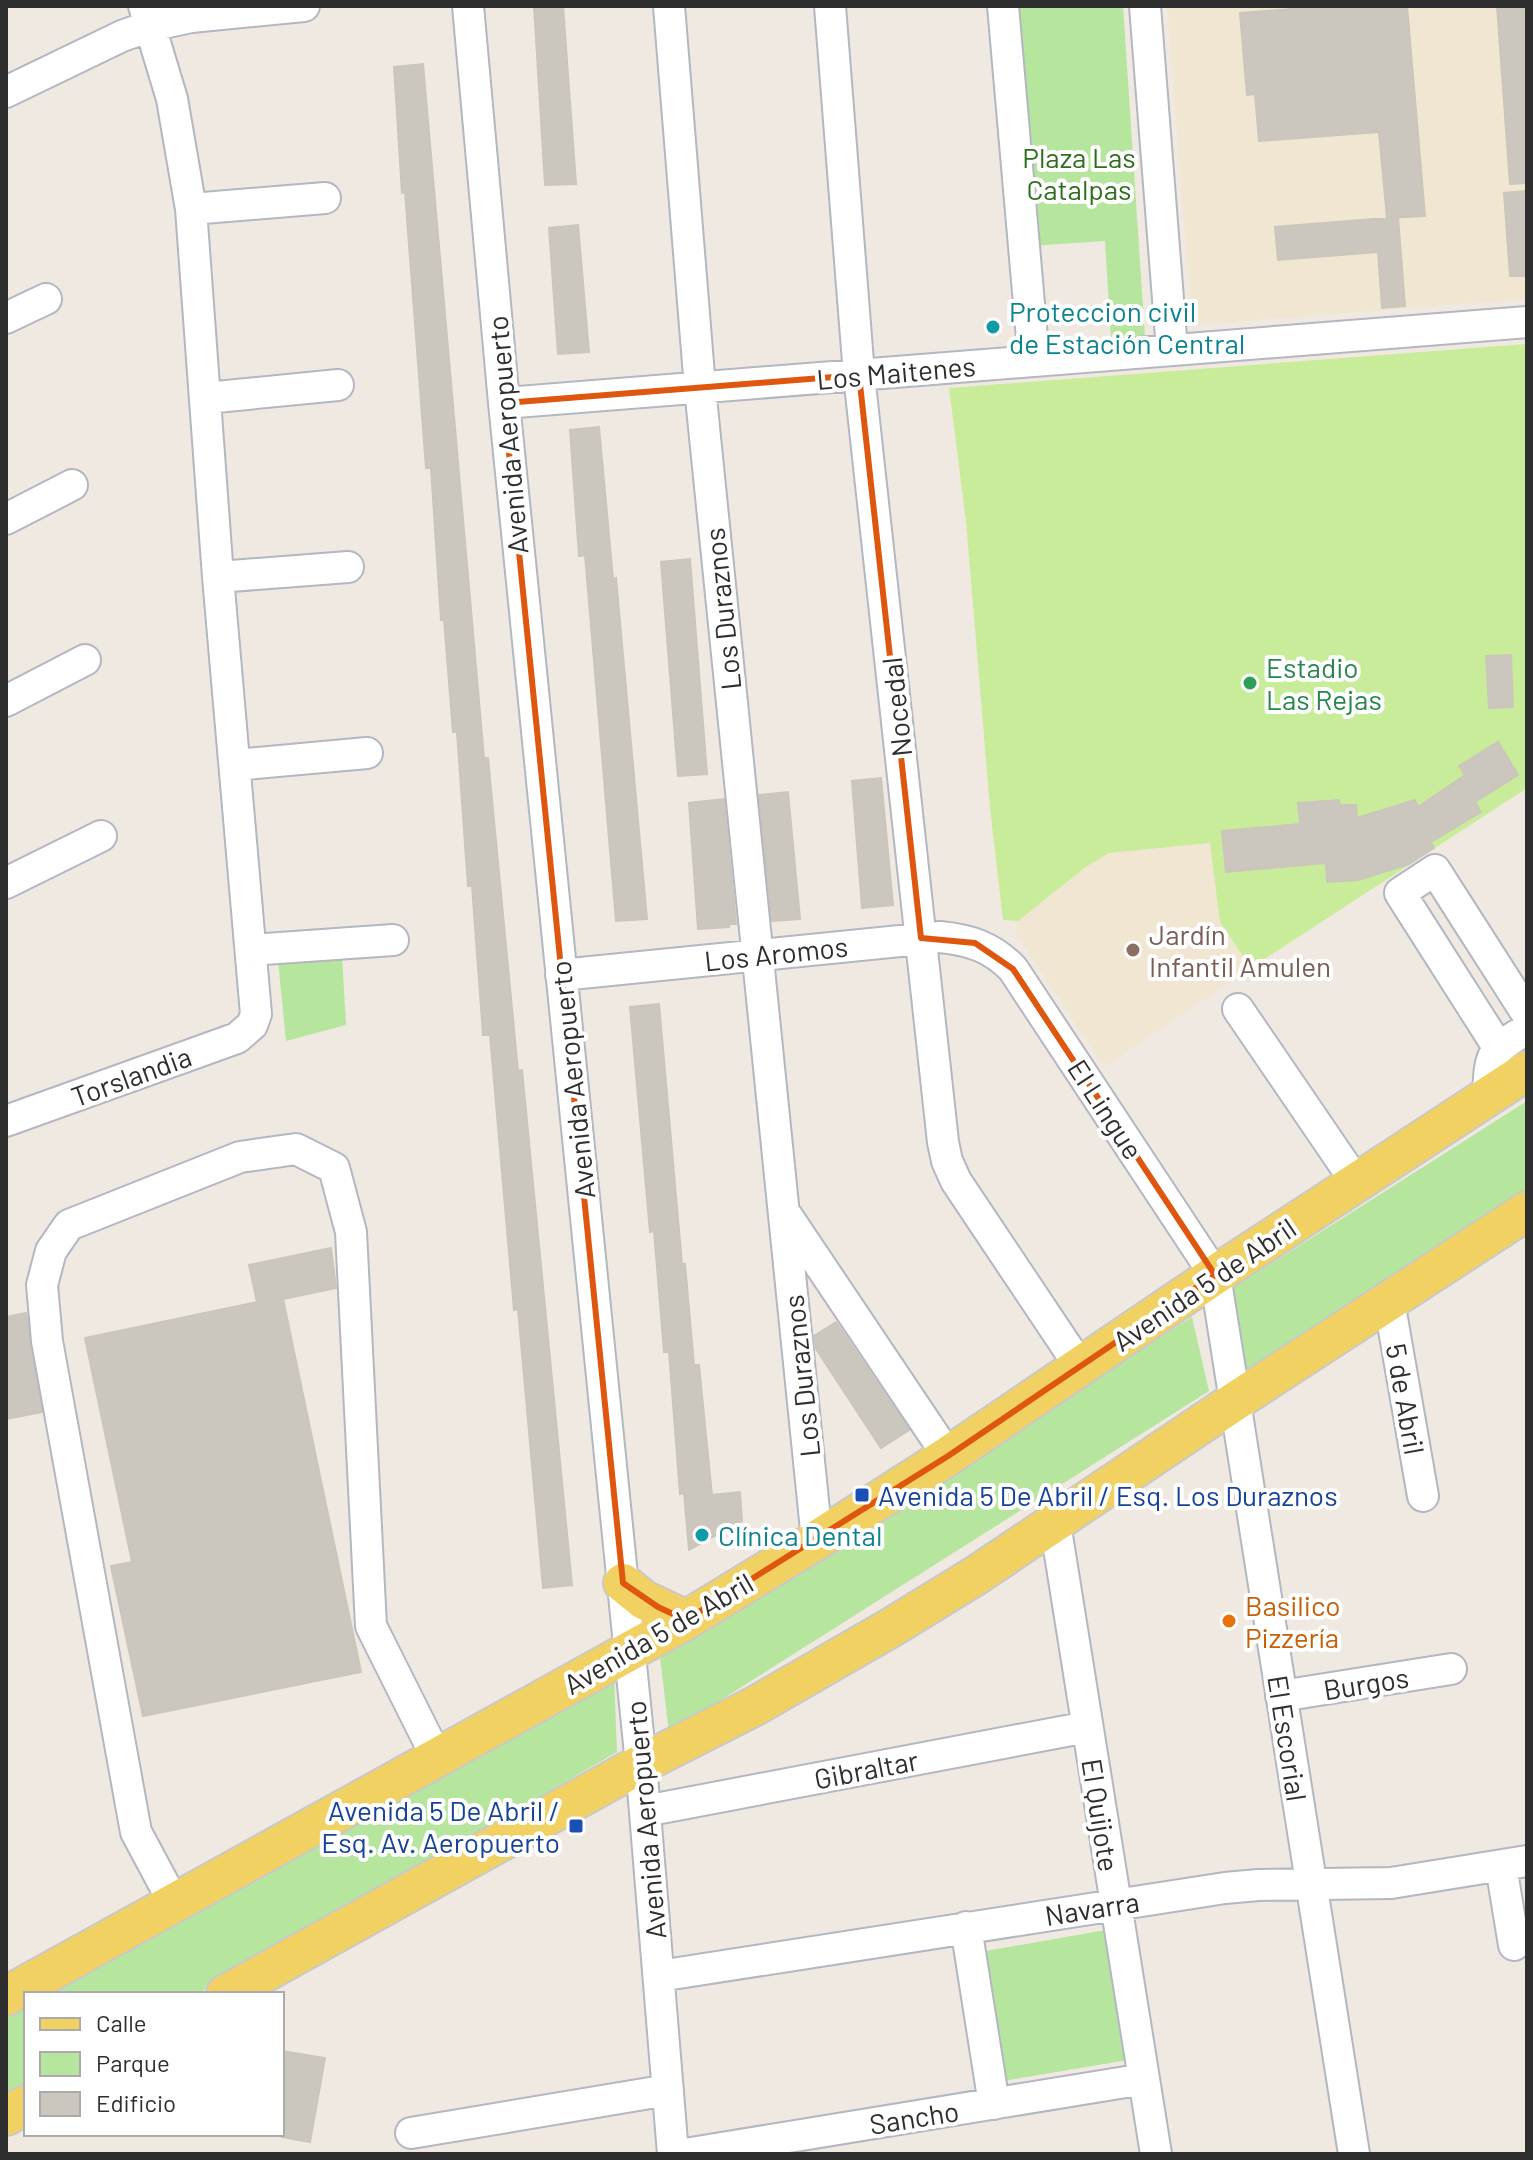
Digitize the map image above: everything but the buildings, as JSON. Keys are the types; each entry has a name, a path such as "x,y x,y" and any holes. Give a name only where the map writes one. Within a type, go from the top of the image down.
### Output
{"main road":[{"name":"Avenida 5 de Abril","path":"6,1996 686,1620 948,1456 1215,1275 1527,1071"},
{"path":"230,1992 641,1764 824,1667 975,1576 1527,1211"},
{"path":"623,1583 644,1600 686,1620"},
{"path":"6,2116 24,2106"}],"street":[{"path":"6,92 122,36 147,16 191,17 304,6"},
{"name":"Avenida Aeropuerto","path":"468,6 504,403 641,1764 673,2154"},
{"name":"Los Duraznos","path":"669,6 700,388 817,1540"},
{"name":"Nocedal","path":"830,6 859,375 940,1123 947,1161 956,1181 1081,1368"},
{"path":"1003,6 1034,361"},
{"path":"1145,6 1172,350"},
{"path":"147,16 172,99 191,209 218,577 251,950 393,940"},
{"path":"191,209 325,198"},
{"path":"6,318 46,299"},
{"name":"Los Maitenes","path":"504,403 1527,322"},
{"path":"206,398 338,385"},
{"path":"6,519 72,485"},
{"path":"218,577 348,567"},
{"path":"6,701 85,660"},
{"path":"235,765 367,753"},
{"path":"6,883 101,836"},
{"path":"1498,1047 1400,893 1435,870 1527,1014"},
{"name":"Los Aromos","path":"561,975 921,938 958,939 989,949"},
{"name":"El Lingue","path":"989,949 1013,969 1215,1275"},
{"name":"Torslandia","path":"6,1121 237,1038 252,1025 256,1014 251,950"},
{"path":"1238,1009 1356,1182"},
{"path":"1488,1096 1491,1060 1498,1047 1527,1029"},
{"path":"174,1903 136,1832 47,1341 42,1285 51,1251 69,1225 240,1157 296,1149 334,1168 351,1232 371,1626 436,1756"},
{"name":"Los Duraznos","path":"784,1211 948,1456"},
{"name":"El Escorial","path":"1215,1275 1354,2154"},
{"name":"5 de Abril","path":"1389,1301 1423,1496"},
{"name":"El Quijote","path":"1055,1523 1156,2154"},
{"name":"Burgos","path":"1281,1696 1451,1669"},
{"name":"Gibraltar","path":"645,1811 1087,1727"},
{"path":"1514,1863 1514,1945"},
{"name":"Navarra","path":"659,1976 1116,1904 1258,1885 1391,1883 1514,1863"},
{"path":"966,1927 994,2104"},
{"name":"Sancho","path":"685,2154 1144,2079"},
{"path":"411,2133 668,2090"}],"highlighted area":[{"path":"859,375 921,938 975,943 1013,969 1215,1275 948,1456 686,1620 658,1607 623,1583 504,403"}],"shaded area":[{"path":"1167,6 1527,6 1527,299 1192,325"},
{"name":"Jardín Infantil Amulen","path":"1211,843 1220,922 1251,968 1104,1067 1015,932 1018,921 1087,866 1109,853"}],"green space":[{"name":"Plaza Las Catalpas","path":"1014,6 1123,6 1145,337 1111,339 1105,241 1029,246"},
{"name":"Estadio Las Rejas","path":"1527,344 1527,788 1251,968 1220,922 1210,843 1109,853 1087,866 1018,921 1003,920 990,808 966,521 949,388"},
{"path":"342,956 346,1025 286,1041 278,960"},
{"path":"1527,1101 1527,1192 1243,1373 1234,1287"},
{"path":"1192,1317 1209,1391 669,1733 660,1657"},
{"path":"614,1675 617,1752 200,1992 44,1992"},
{"path":"1106,1930 1128,2060 1003,2081 980,1952"},
{"path":"24,2003 24,2094 6,2105 6,2013"}],"place":[{"name":"Proteccion civil de Estación Central","path":"993,327"},
{"name":"Estadio Las Rejas","path":"1250,683"},
{"name":"Jardín Infantil Amulen","path":"1133,950"},
{"name":"Avenida 5 De Abril / Esq. Los Duraznos","path":"862,1495"},
{"name":"Clínica Dental","path":"702,1535"},
{"name":"Basilico Pizzería","path":"1229,1621"},
{"name":"Avenida 5 De Abril / Esq. Av. Aeropuerto","path":"576,1826"}]}
